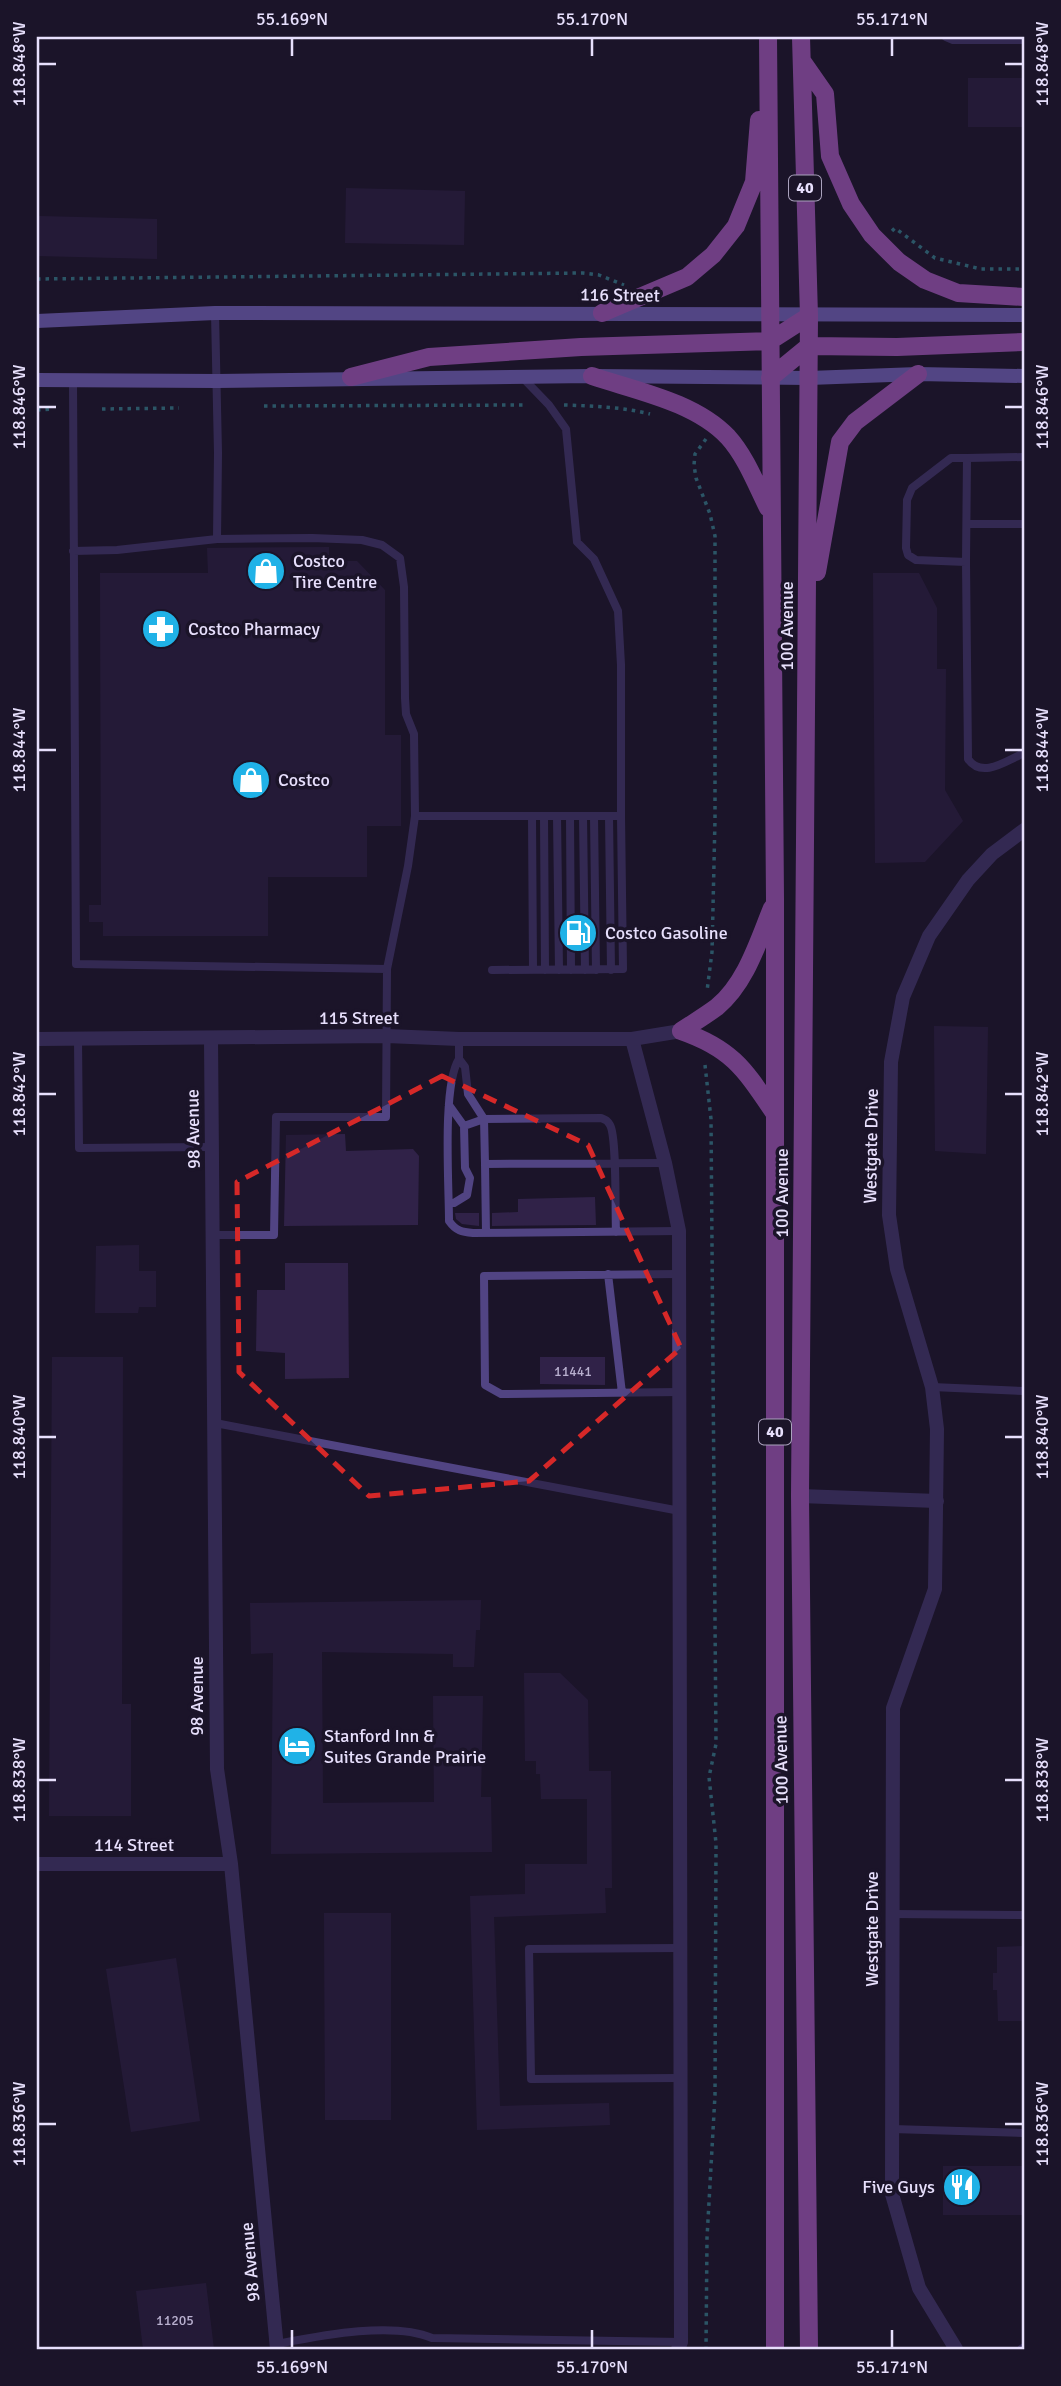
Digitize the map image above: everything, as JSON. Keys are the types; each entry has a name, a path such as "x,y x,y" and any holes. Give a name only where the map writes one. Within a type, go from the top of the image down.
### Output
{"main road":[{"name":"100 Avenue","path":"768,37 775,899 775,2349"},
{"name":"100 Avenue","path":"801,37 809,316 800,1496 809,2349"},
{"path":"802,61 825,94 830,156 851,204 872,235 899,262 925,280 958,293 1024,297"},
{"path":"603,313 687,277 713,255 736,226 754,182 759,118 769,91"},
{"name":"116 Street","path":"37,321 215,313 1024,315"},
{"path":"351,377 429,357 581,347 769,341 809,316"},
{"path":"769,377 809,346 897,347 1024,342"},
{"path":"808,624 840,442 855,422 918,374"},
{"path":"37,380 217,381 351,377 592,376 808,378 918,374 1024,376"},
{"path":"592,376 679,405 722,432 744,459 771,514"},
{"path":"681,1031 718,1006 735,986 750,963 775,899"},
{"path":"681,1031 706,1040 735,1060 775,1114"}],"street":[{"name":"Westgate Drive","path":"956,2349 919,2288 892,2194 893,1708 935,1589 937,1429 932,1387 897,1269 889,1215 891,1062 903,997 929,936 968,880 992,854 1024,830"},
{"name":"115 Street","path":"37,1039 387,1036 459,1039 632,1039 681,1031"},
{"name":"98 Avenue","path":"211,1039 217,1769 231,1864 277,2346"},
{"path":"632,1039 679,1231 679,2345"},
{"path":"800,1496 937,1501"},
{"name":"114 Street","path":"37,1864 231,1864"}],"lane":[{"path":"946,37 953,40 1024,40"},
{"path":"215,313 217,539"},
{"path":"492,970 623,969 621,652 618,611 594,559 577,542 566,429 549,405 522,377"},
{"path":"73,380 76,964 387,969"},
{"path":"966,562 916,560 908,555 908,500 912,488 951,458 1024,457"},
{"path":"967,458 968,759 979,769 989,769 1024,753"},
{"path":"967,524 1024,524"},
{"path":"73,551 117,550 217,539 362,540 382,545 400,558 404,587 406,714 414,734 415,816 408,866 387,969 386,1116 276,1117 274,1235 213,1235"},
{"path":"415,816 621,816"},
{"path":"532,816 533,970"},
{"path":"544,816 545,970"},
{"path":"558,816 559,970"},
{"path":"570,816 571,970"},
{"path":"583,816 585,970"},
{"path":"594,816 596,970"},
{"path":"609,816 611,970"},
{"path":"78,1039 79,1149 212,1147"},
{"path":"459,1039 459,1059 464,1068 468,1094 484,1119 486,1233"},
{"path":"459,1059 453,1068 449,1105 449,1222 454,1228 486,1233 679,1231"},
{"path":"449,1105 464,1126 465,1168 470,1178 467,1195 461,1200 449,1203"},
{"path":"464,1126 484,1119 601,1118 611,1126 616,1232"},
{"path":"485,1164 664,1163"},
{"path":"679,1274 484,1276 485,1385 501,1394 680,1392"},
{"path":"608,1275 622,1393"},
{"path":"932,1387 1024,1391"},
{"path":"215,1423 680,1511"},
{"path":"891,1914 1024,1914"},
{"path":"680,1948 529,1950 531,2079 680,2078"},
{"path":"892,2129 1024,2133"},
{"path":"277,2346 348,2331 419,2332 432,2338 679,2345"}],"path":[{"path":"890,233 895,228 935,258 981,269 1024,269"},
{"path":"37,279 583,273 598,275 622,285 632,284"},
{"path":"264,406 524,405"},
{"path":"562,405 632,410 661,417"},
{"path":"102,409 179,408"},
{"path":"37,410 52,409"},
{"path":"699,433 707,437 695,454 696,478 715,536 715,819 712,952 706,996"},
{"path":"705,1065 711,1119 716,1744 709,1777 716,1843 715,2081 706,2349"}],"highlighted area":[{"path":"442,1076 588,1145 681,1348 529,1481 369,1496 239,1372 237,1182"}],"building":[{"path":"968,78 1024,78 1024,127 968,127"},
{"path":"346,188 465,191 464,245 345,243"},
{"path":"39,216 157,219 157,259 38,256"},
{"name":"Costco","path":"329,547 329,561 357,561 385,590 385,735 401,735 401,826 367,826 367,877 268,877 268,936 103,936 103,922 89,922 89,905 101,905 100,573 208,573 207,548"},
{"path":"873,573 919,573 937,608 937,669 946,669 945,790 963,821 925,862 875,863"},
{"path":"934,1026 988,1027 986,1154 935,1151"},
{"path":"345,1134 346,1151 413,1149 419,1156 418,1225 284,1226 286,1135"},
{"path":"595,1197 596,1225 492,1226 492,1213 518,1212 518,1199"},
{"path":"455,1213 479,1213 479,1226 462,1224 456,1219"},
{"path":"139,1245 139,1271 156,1271 156,1307 139,1307 138,1313 95,1313 96,1246"},
{"path":"285,1263 348,1263 349,1378 285,1379 285,1353 256,1351 257,1290 285,1290"},
{"path":"52,1357 123,1357 122,1704 131,1704 131,1816 49,1816"},
{"path":"540,1357 605,1357 605,1385 540,1384"},
{"name":"Stanford Inn & Suites Grande Prairie","path":"481,1600 480,1630 476,1630 474,1667 453,1667 453,1654 322,1652 323,1803 434,1802 433,1696 483,1696 481,1797 491,1797 492,1852 271,1854 273,1653 251,1654 250,1603"},
{"path":"524,1673 560,1673 588,1700 589,1771 611,1771 612,1888 605,1888 606,1913 494,1917 500,2106 609,2103 610,2125 477,2130 470,1896 525,1894 525,1864 587,1864 587,1799 541,1799 540,1774 536,1774 536,1761 525,1761"},
{"path":"324,1913 391,1913 391,2120 325,2120"},
{"path":"1024,1946 1024,2021 998,2021 997,1990 993,1990 993,1973 997,1973 997,1947"},
{"path":"176,1958 200,2121 131,2132 106,1969"},
{"path":"943,2166 1024,2166 1024,2215 943,2215"},
{"path":"206,2283 214,2349 143,2349 136,2291"}],"place":[{"name":"Costco Tire Centre","path":"266,571"},
{"name":"Costco Pharmacy","path":"161,629"},
{"name":"Costco","path":"251,780"},
{"name":"Costco Gasoline","path":"578,933"},
{"name":"Stanford Inn & Suites Grande Prairie","path":"297,1746"},
{"name":"Five Guys","path":"962,2187"}]}
